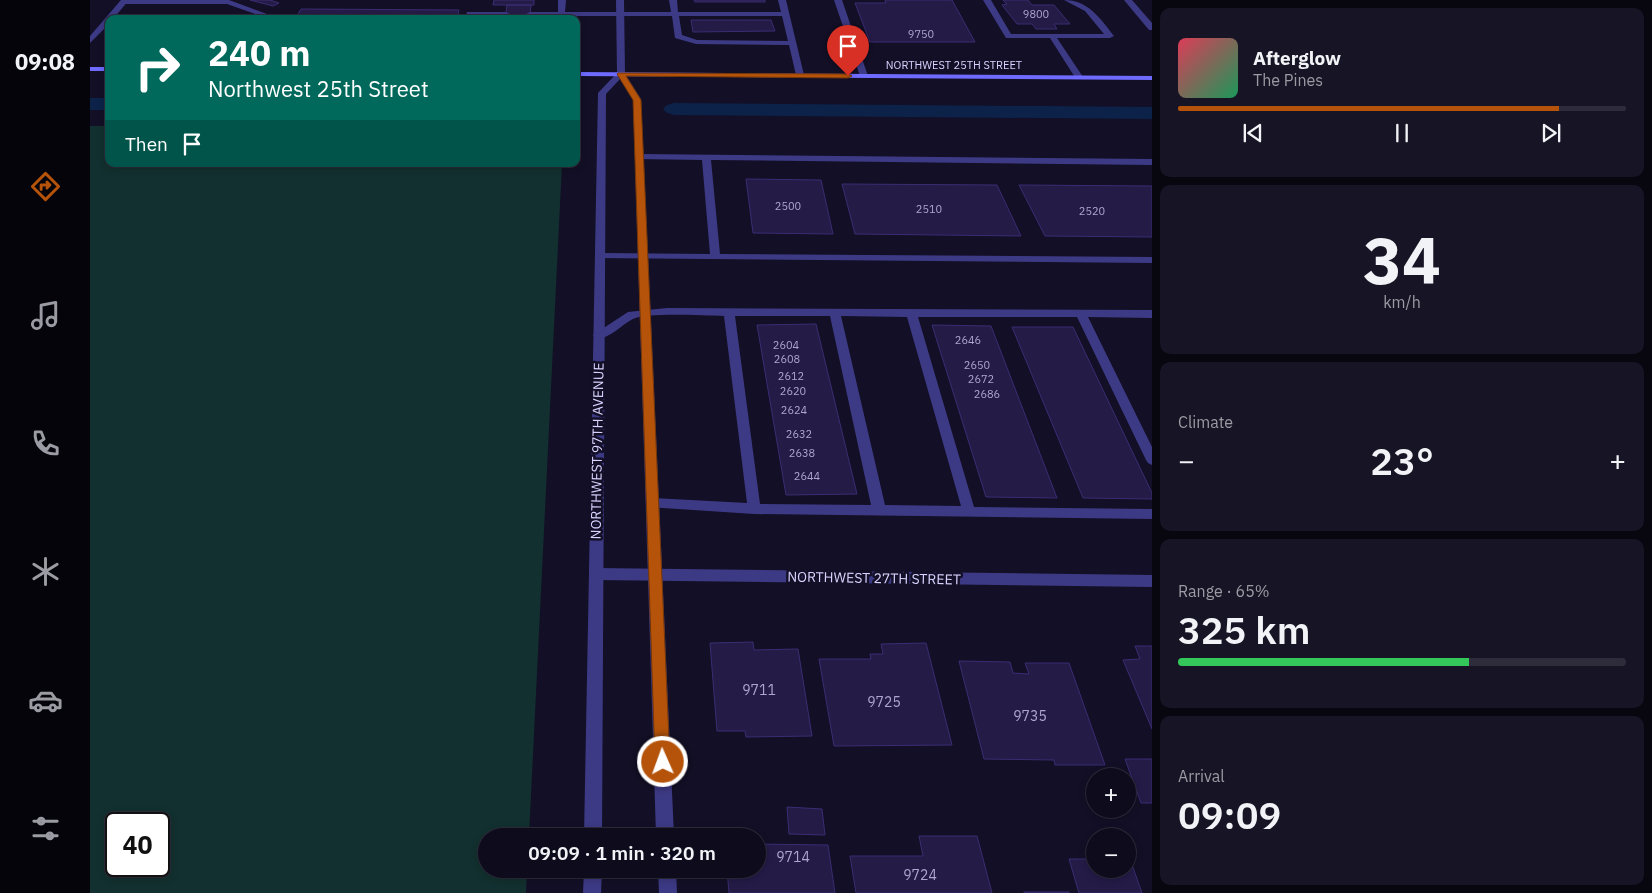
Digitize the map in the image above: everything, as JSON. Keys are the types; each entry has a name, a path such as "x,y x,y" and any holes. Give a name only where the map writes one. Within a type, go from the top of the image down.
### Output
{"main road":[{"path":"90,69 105,69"},
{"name":"NORTHWEST 25TH STREET","path":"580,74 1152,78"}],"street":[{"path":"561,14 562,0"},
{"path":"620,0 621,74 637,100 666,828"},
{"path":"673,0 678,36 696,42 792,43"},
{"path":"782,0 800,76"},
{"path":"838,0 864,76"},
{"path":"987,0 1009,36 1110,36 1088,9 1068,0"},
{"path":"1128,0 1152,28"},
{"path":"112,15 124,1 183,1 228,2 262,15"},
{"path":"500,15 506,14"},
{"path":"530,14 567,15"},
{"path":"580,16 785,14"},
{"path":"470,15 482,15"},
{"path":"91,38 105,27"},
{"path":"1052,36 1079,77"},
{"name":"NORTHWEST 97TH AVENUE","path":"593,828 602,93 621,74"},
{"path":"639,156 1152,162"},
{"path":"706,157 715,257"},
{"path":"600,256 1152,260"},
{"path":"729,312 754,509"},
{"path":"599,335 624,319 645,313 1152,314"},
{"path":"835,313 879,510"},
{"path":"911,313 969,512"},
{"path":"1081,314 1152,460"},
{"path":"653,503 754,509 1152,514"},
{"name":"NORTHWEST 27TH STREET","path":"596,574 1152,581"},
{"path":"592,893 593,878"},
{"path":"667,878 668,893"}],"green space":[{"path":"90,126 105,126 105,167 562,167 529,828 478,828 478,878 527,878 526,893 90,893"}],"building":[{"path":"250,0 270,0 279,3 273,6"},
{"path":"494,0 534,0 534,5 493,5"},
{"path":"694,0 765,0 765,2 695,2"},
{"path":"885,0 952,0 975,42 870,42 855,3 886,3"},
{"path":"1003,0 1028,0 1032,5 1054,5 1070,24 1054,24 1057,29 1036,29 1032,24 1017,24 1002,5 1007,4"},
{"path":"507,5 531,5 530,15 505,15"},
{"path":"301,9 459,10 458,15 297,15"},
{"path":"691,20 771,20 775,31 693,32"},
{"path":"746,179 821,180 833,234 753,233"},
{"path":"842,184 997,185 1021,236 855,234"},
{"path":"1019,185 1152,186 1152,237 1045,236"},
{"path":"816,324 857,494 786,495 757,325"},
{"path":"932,325 991,326 1057,498 986,497"},
{"path":"1012,327 1073,327 1152,493 1152,499 1083,498"},
{"path":"753,642 754,650 798,649 812,736 746,737 745,731 717,731 710,643"},
{"path":"926,643 952,745 834,746 819,659 871,659 870,654 883,654 881,644"},
{"path":"1135,646 1152,646 1152,729 1123,660 1140,659"},
{"path":"959,661 1010,662 1013,673 1029,674 1025,663 1069,663 1105,765 1055,765 1054,760 984,759"},
{"path":"1125,759 1152,759 1152,803 1141,803 1136,789 1136,768 1128,768"},
{"path":"787,807 822,809 825,835 789,834"},
{"path":"919,836 977,836 992,893 856,893 850,856 923,856"},
{"path":"766,844 828,845 835,893 729,893 728,878 766,878"},
{"path":"1069,859 1086,859 1086,878 1136,878 1136,876 1142,893 1079,893"},
{"path":"1069,892 1069,893 1024,893"}],"waterway":[{"path":"90,104 105,104"},
{"path":"674,109 1152,113"}],"route":[{"path":"663,762 637,100 621,74 848,76"}]}
